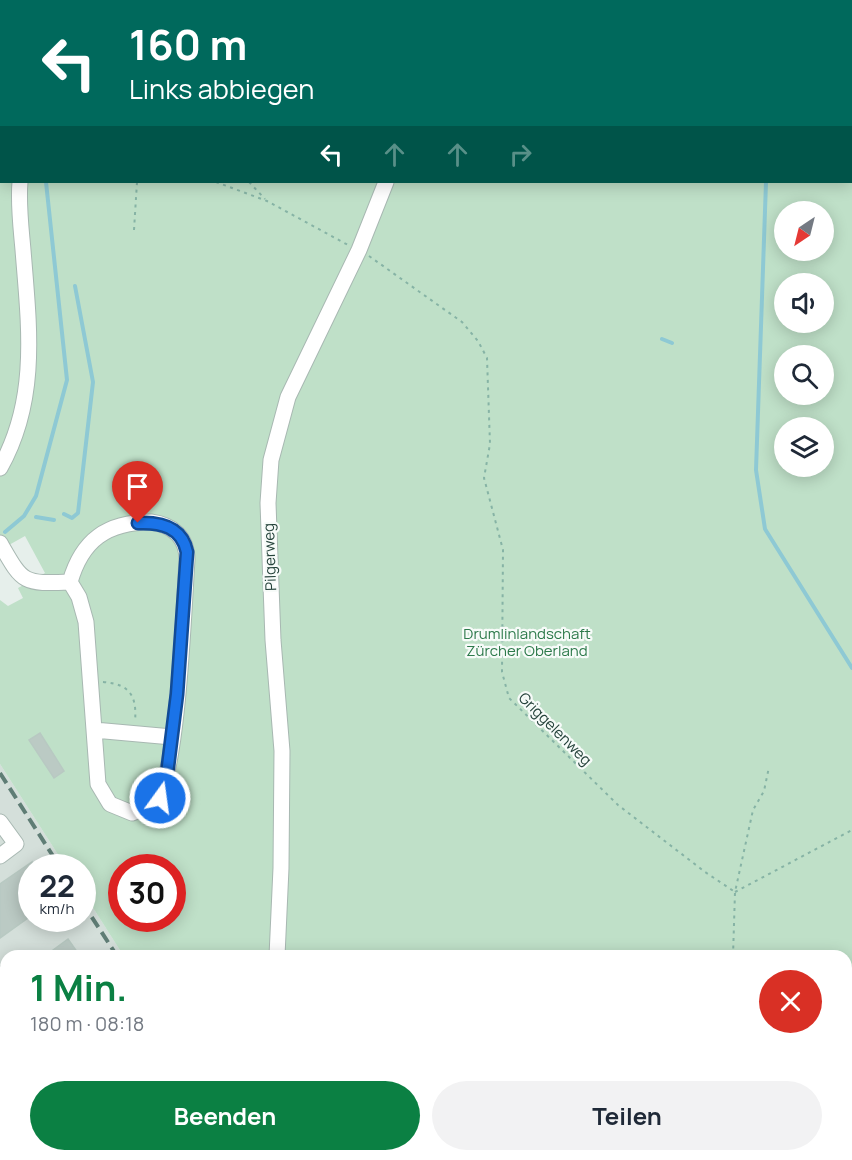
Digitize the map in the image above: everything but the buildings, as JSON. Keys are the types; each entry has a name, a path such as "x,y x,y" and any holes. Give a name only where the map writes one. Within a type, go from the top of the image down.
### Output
{"street":[{"path":"0,468 18,431 30,374 30,338 20,183"},
{"name":"Pilgerweg","path":"277,950 282,751 273,639 268,503 270,470 278,429 288,397 359,250 386,183"},
{"path":"138,523 157,523 174,530 183,539 187,560 166,782 160,798 148,808 132,813 117,809 100,791 84,615 79,597 70,582 76,561 85,546 114,528 138,523"},
{"path":"0,543 16,571 27,580 40,584 70,582"},
{"path":"94,730 172,737"},
{"path":"0,822 16,844 0,856"}],"path":[{"path":"134,230 137,183"},
{"path":"219,183 267,201"},
{"path":"250,183 267,201"},
{"name":"Griggelenweg","path":"267,201 359,250 462,322 478,341 487,358 490,444 484,478 503,550 502,672 509,698 618,805 705,872 735,892"},
{"path":"90,683 112,683 130,693 136,706 134,734"},
{"path":"733,950 735,892 753,810 764,791 769,767"},
{"path":"735,892 852,830"}],"shaded area":[{"path":"0,764 58,854 18,854 18,932 96,932 96,912 120,950 0,950"}],"green space":[{"name":"Drumlinlandschaft Zürcher Oberland","path":"0,183 852,183 852,950 120,950 108,932 186,932 186,854 108,854 108,931 96,912 96,854 58,854 0,764 0,600 8,606 23,598 18,588 45,573 25,536 0,550"}],"waterway":[{"path":"5,532 24,516 36,496 67,380 46,183"},
{"path":"766,183 756,470 765,529 852,668"},
{"path":"64,514 72,518 78,513 93,382 75,286"},
{"path":"662,339 672,343"},
{"path":"36,517 54,520"}],"railway":[{"path":"0,773 52,854"},
{"path":"96,924 113,950"}],"route":[{"path":"138,523 157,523 169,526 183,539 187,552 177,694 166,782 160,798"}]}
